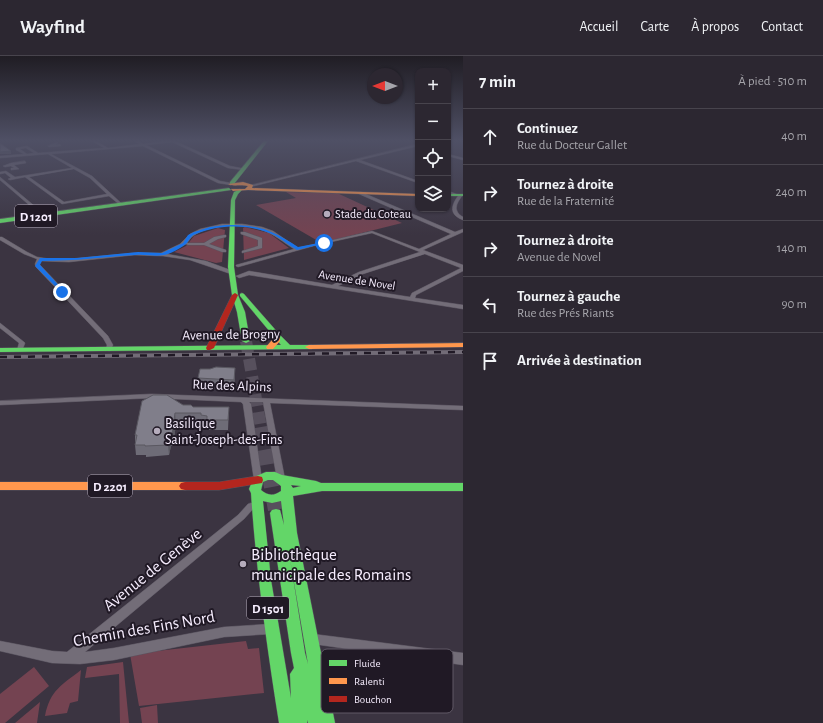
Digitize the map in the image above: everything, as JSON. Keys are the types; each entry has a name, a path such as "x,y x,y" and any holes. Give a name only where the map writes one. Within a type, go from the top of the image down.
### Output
{"main road":[{"path":"243,172 233,200 236,269 241,296 241,312 246,341"},
{"path":"238,186 240,180 246,172"},
{"path":"238,186 272,189 415,195"},
{"name":"D 1201","path":"2,221 209,192 238,186"},
{"path":"241,296 277,337 288,347"},
{"path":"210,348 241,296"},
{"path":"270,347 276,341 277,337"},
{"name":"Avenue de Brogny","path":"0,350 463,345"},
{"path":"322,487 269,476 258,480 255,486 257,493 264,498 272,500 280,498 286,493 322,487 463,487"},
{"path":"281,478 287,487 286,493 321,691"},
{"name":"D 2201","path":"0,486 220,486 258,480"},
{"name":"D 2201","path":"220,486 257,493"},
{"name":"D 1501","path":"257,493 257,506 271,629 287,723"},
{"name":"D 1501","path":"276,512 298,653 316,723"},
{"name":"D 1501","path":"298,653 299,723"},
{"path":"325,713 327,723"}],"street":[{"path":"6,172 14,178"},
{"path":"1,179 50,172"},
{"path":"83,172 94,179 120,204"},
{"path":"198,172 219,182 238,186 302,172"},
{"path":"390,172 415,181"},
{"path":"26,176 63,203 110,195"},
{"path":"1,179 43,216"},
{"path":"238,186 264,181"},
{"path":"360,193 455,234"},
{"path":"454,196 454,212 463,219"},
{"path":"163,254 182,245 186,242 189,236 198,232 234,223 267,230 297,249"},
{"path":"420,250 463,230"},
{"path":"236,269 253,260 372,232 426,252 463,268"},
{"path":"243,233 260,239 260,247 244,252"},
{"path":"206,244 216,238 224,236"},
{"name":"Avenue de Novel","path":"0,238 40,259 77,259 138,253 163,254 187,258 249,273 463,307"},
{"path":"188,244 206,244 224,251"},
{"path":"332,286 361,273 426,252"},
{"path":"40,259 37,264 38,266 106,337 110,345 109,349"},
{"path":"411,299 414,294 463,268"},
{"name":"Avenue de Novel","path":"236,269 249,273"},
{"path":"0,325 22,343 20,350"},
{"name":"Rue des Alpins","path":"0,403 152,396 463,408"},
{"path":"244,399 247,404 258,480"},
{"path":"266,400 281,478"},
{"name":"Avenue de Genève","path":"69,658 241,516 251,506 257,506"},
{"name":"Chemin des Fins Nord","path":"0,646 52,657 69,658 114,654 224,632 271,629"},
{"path":"311,638 391,649"},
{"path":"453,658 463,659"}],"shaded area":[{"name":"Stade du Coteau","path":"286,192 337,193 402,223 326,242 318,241 256,205 296,198"},
{"path":"245,227 269,233 289,248 244,260 243,228"},
{"path":"218,228 225,230 222,262 216,263 174,252 186,246 194,236"},
{"path":"246,641 248,649 259,648 264,693 139,706 130,654"},
{"path":"123,662 129,723 120,723 119,674 85,678 87,667"},
{"path":"34,667 49,686 5,723 0,723 0,694"},
{"path":"81,670 78,701 70,703 67,713 45,716 47,707 54,694 63,684"},
{"path":"40,702 37,723 15,723"},
{"path":"157,705 158,723 142,723 140,708"}],"building":[{"path":"216,367 235,368 234,380 198,378 200,369 210,369"},
{"path":"153,395 167,395 183,405 191,405 193,407 229,407 228,420 207,420 207,416 201,415 201,413 175,413 172,435 170,435 168,445 135,445 137,435 135,435 142,401"}],"tunnel":[{"path":"246,341 261,428"},
{"path":"261,427 276,513"}],"railway":[{"path":"0,357 463,352"}],"traffic: fast":[{"path":"232,183 241,172"},
{"path":"0,221 229,189"},
{"path":"240,190 236,193 233,200 231,267 235,295 241,312 246,341"},
{"path":"451,195 463,195"},
{"path":"242,295 277,337 288,347"},
{"path":"0,350 309,347"},
{"path":"287,723 269,608 257,493 255,489 258,480 266,476 275,476 285,483 287,487 287,505 291,533 321,691"},
{"path":"281,479 316,485"},
{"path":"286,493 322,487 463,487"},
{"path":"257,493 268,499 279,498 286,493"},
{"path":"276,513 298,653 316,723"},
{"path":"298,674 299,723"},
{"path":"325,713 327,723"}],"traffic: slow":[{"path":"230,184 243,183 251,186 246,190 233,190"},
{"path":"248,189 415,195"},
{"path":"270,347 276,341 277,337"},
{"path":"309,347 463,345"},
{"path":"0,486 185,486"}],"traffic: jam":[{"path":"210,348 235,295"},
{"path":"185,486 219,486 258,480"}],"place":[{"name":"Stade du Coteau","path":"327,214"},
{"name":"Basilique Saint-Joseph-des-Fins","path":"157,431"},
{"name":"Bibliothèque municipale des Romains","path":"243,564"}],"route":[{"path":"62,292 37,266 40,259 86,259 138,253 163,254 178,247 187,241 189,236 195,233 210,228 226,226 249,226 264,229 277,235 282,240 297,249 324,243"}]}
